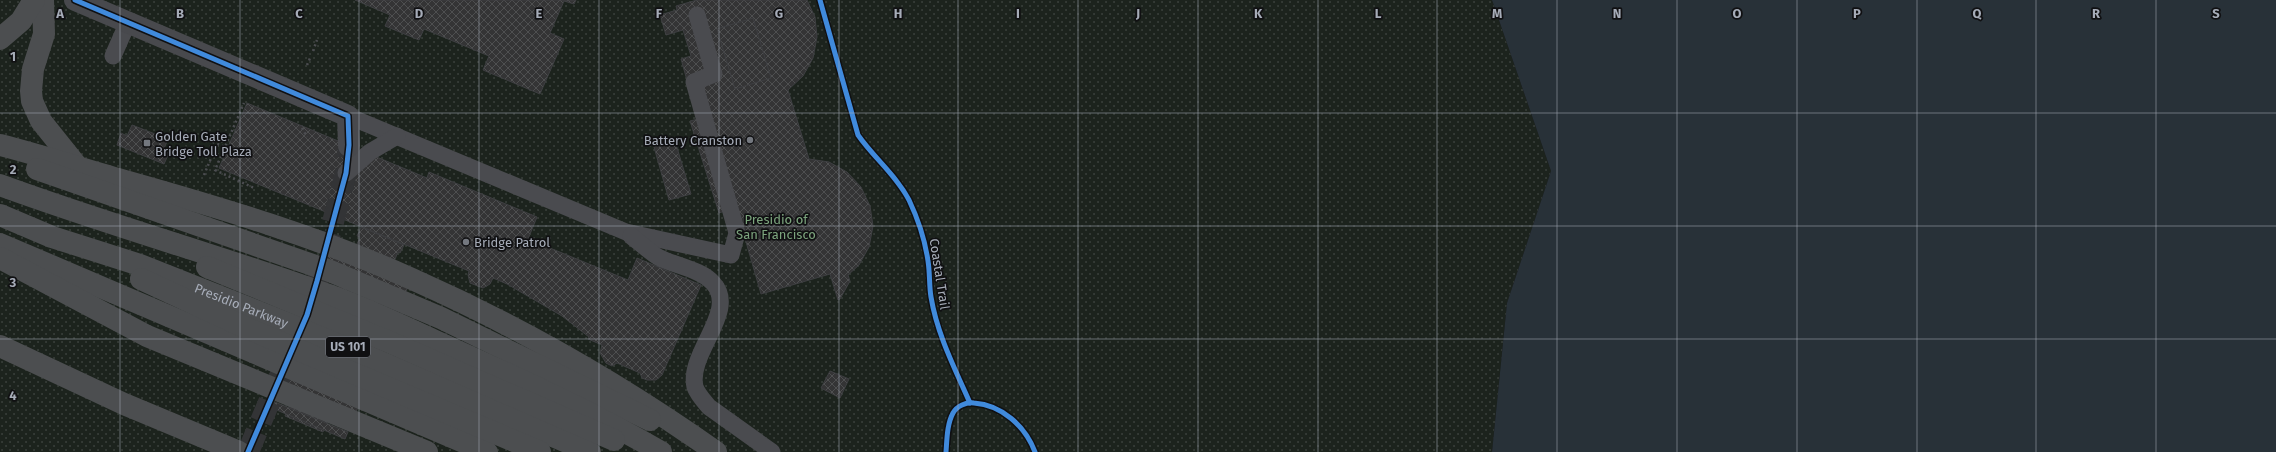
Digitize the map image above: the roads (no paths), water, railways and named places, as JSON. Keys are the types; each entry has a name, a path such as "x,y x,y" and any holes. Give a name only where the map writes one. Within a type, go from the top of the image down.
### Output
{"highway":[{"path":"0,39 21,21 34,0"},
{"path":"43,0 44,34 33,69 31,91 32,101 44,127 77,166"},
{"path":"0,145 77,166 291,232 411,278 492,317 588,370 630,394 714,450"},
{"path":"0,156 355,282 482,337 622,408 714,450"},
{"path":"0,185 62,208 387,341 644,452"},
{"path":"62,208 242,265 353,305 551,393 662,452"},
{"name":"Presidio Parkway","path":"0,215 52,237 140,265 272,317 378,360 590,452"},
{"path":"52,237 235,323 540,452"},
{"path":"0,244 487,452"},
{"path":"0,258 147,336 427,452"},
{"path":"0,346 124,404 239,452"},
{"path":"0,363 33,362"}],"main road":[{"path":"75,0 348,116 349,146"}],"lane":[{"path":"348,116 626,232 731,255 737,233 694,82 714,74 697,15"},
{"path":"113,56 128,22"},
{"path":"346,173 370,152 397,136"},
{"path":"626,232 658,256 713,282 719,292 720,307 698,360 695,372 695,386 701,398 709,407 772,452"}],"tunnel":[{"path":"316,286 346,173 349,146"},
{"path":"248,452 292,348"}],"place":[{"name":"Battery Cranston","path":"750,140"},
{"name":"Golden Gate Bridge Toll Plaza","path":"147,143"},
{"name":"Bridge Patrol","path":"466,242"}],"park label":[{"name":"Presidio of San Francisco","path":"776,226"}]}
